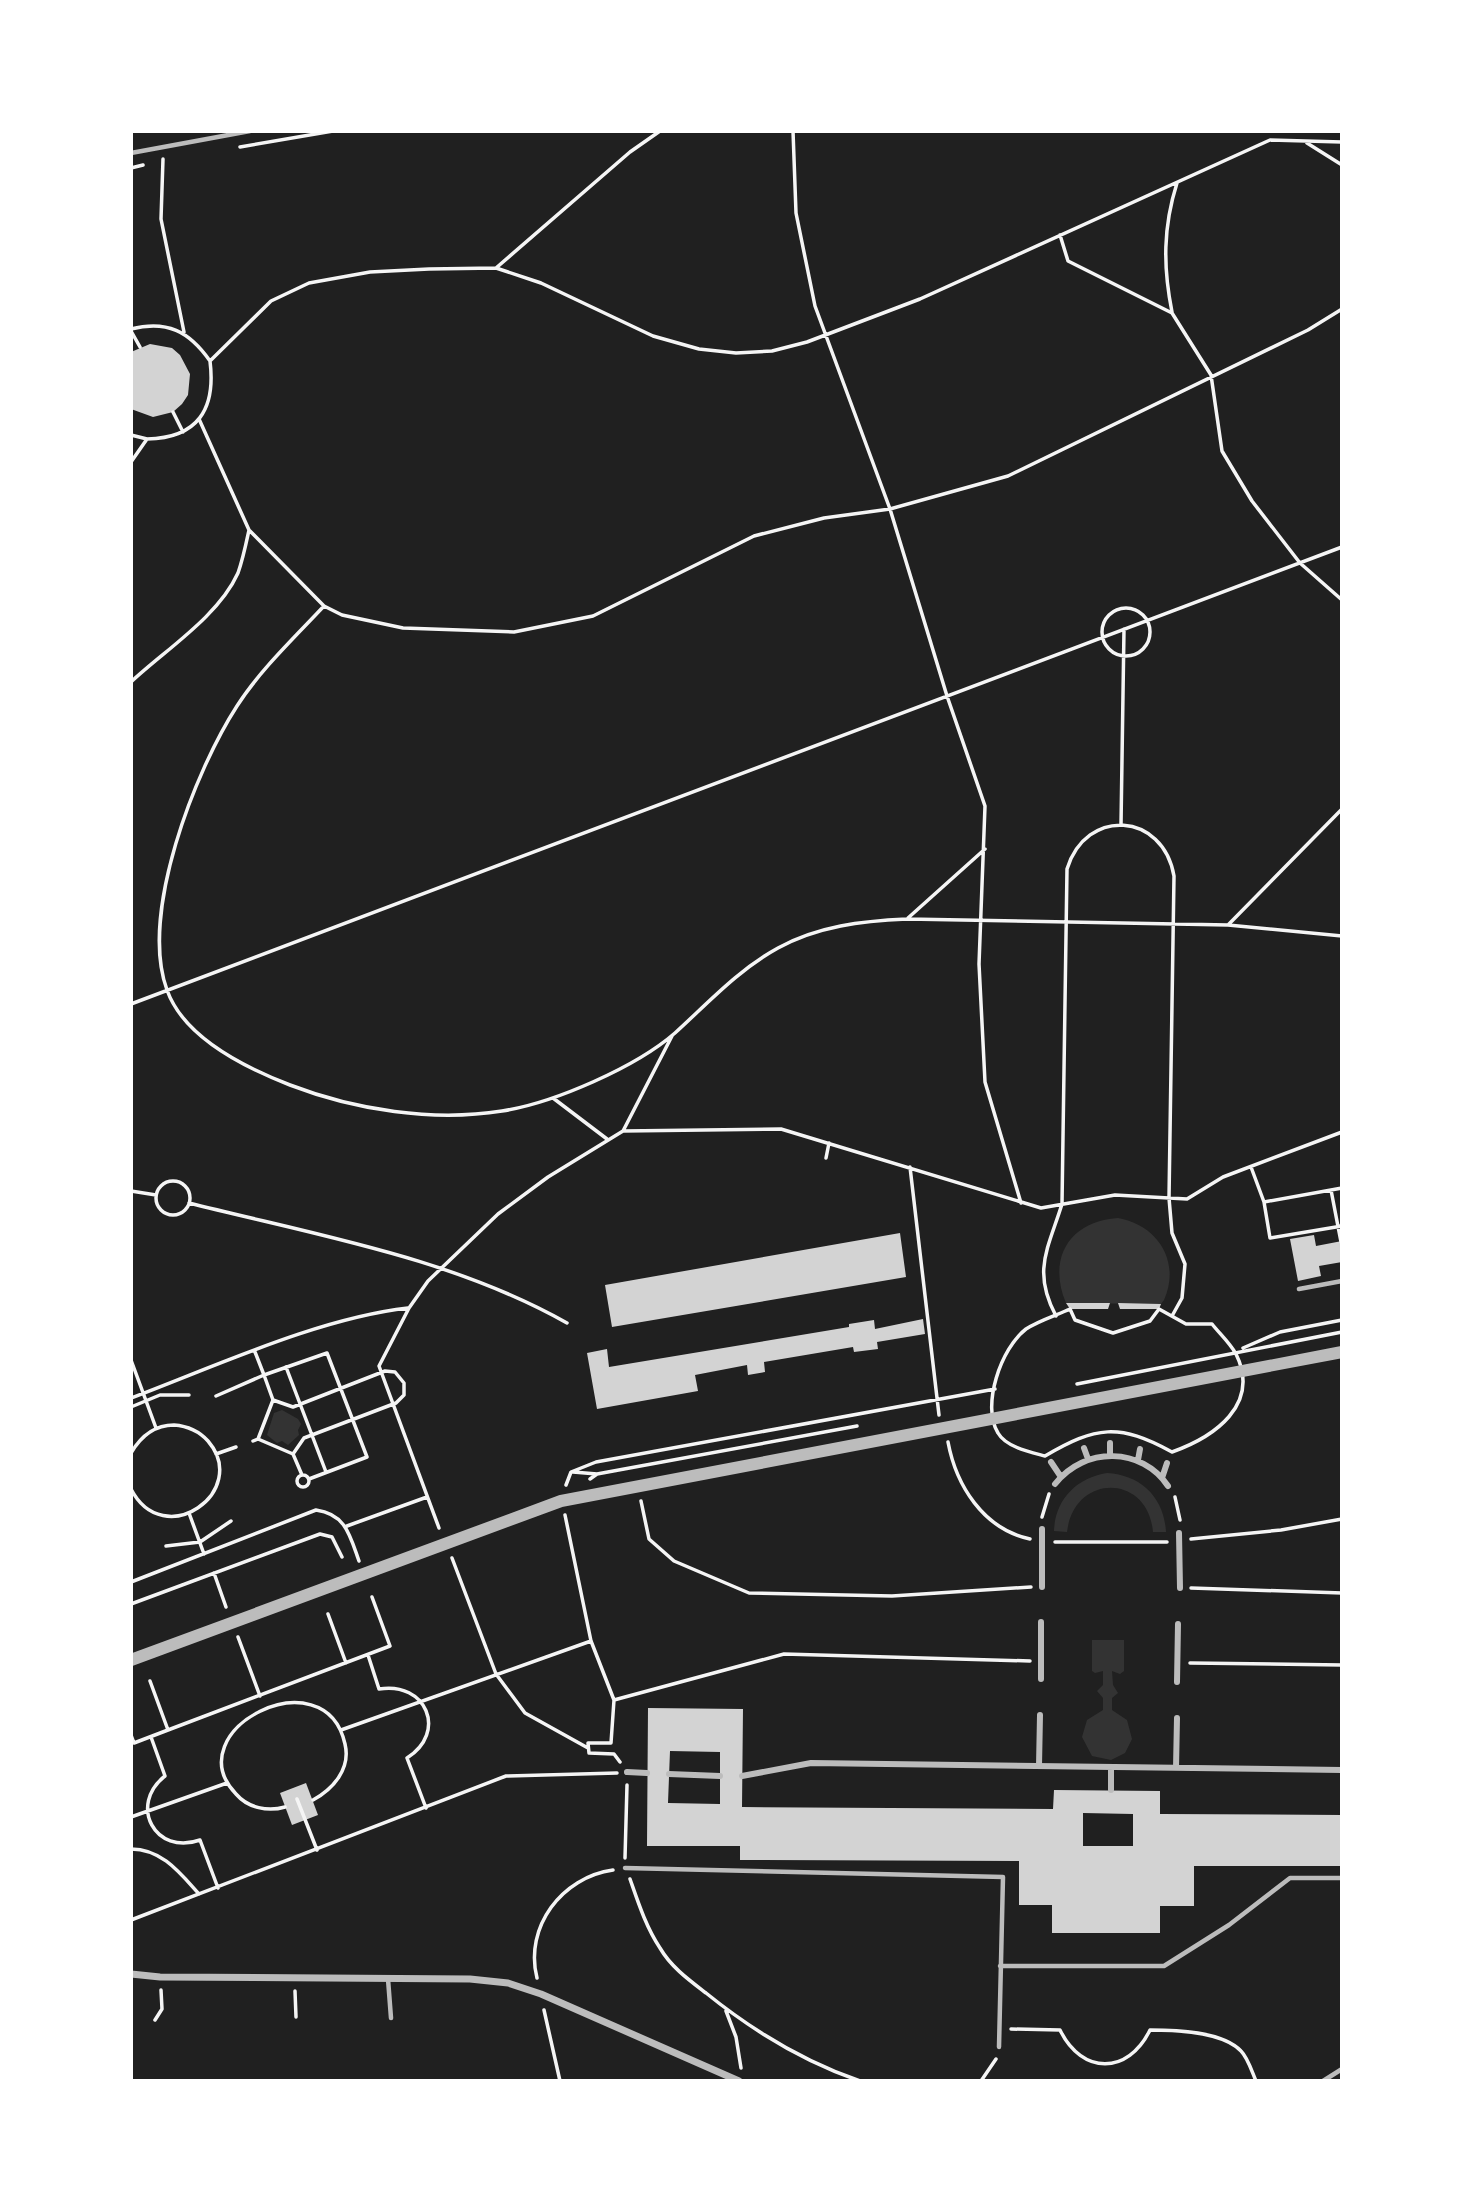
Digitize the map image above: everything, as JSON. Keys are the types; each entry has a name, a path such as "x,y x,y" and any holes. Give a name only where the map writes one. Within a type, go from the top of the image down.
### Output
{"street":[{"path":"131,1660 561,1501 1342,1352"},
{"path":"1110,1455 1111,1443"},
{"path":"1084,1448 1088,1460"},
{"path":"1138,1460 1140,1449"},
{"path":"1055,1483 1088,1460 1110,1455 1138,1460 1163,1478 1168,1486"},
{"path":"1051,1462 1061,1477"},
{"path":"1163,1478 1167,1463"},
{"path":"1042,1529 1042,1587"},
{"path":"1180,1533 1180,1588"},
{"path":"1041,1622 1041,1679"},
{"path":"1177,1682 1178,1624"},
{"path":"1039,1766 1040,1716"},
{"path":"1176,1768 1177,1718"},
{"path":"742,1776 811,1763 1342,1769"},
{"path":"1111,1767 1111,1790"},
{"path":"627,1772 647,1773"},
{"path":"669,1774 720,1776"},
{"path":"131,1974 160,1977 388,1978 508,1983 541,1994 740,2077"}],"lane":[{"path":"131,153 250,131"},
{"path":"1299,1289 1342,1281"},
{"path":"625,1868 1003,1877 999,2047"},
{"path":"1000,1966 1164,1966 1229,1925 1290,1878 1342,1878"},
{"path":"388,1978 391,2018"},
{"path":"1324,2081 1342,2068"}],"path":[{"path":"228,149 332,131"},
{"path":"496,268 630,152 660,131"},
{"path":"793,131 793,180 800,244 825,336 890,509 947,696 985,806 983,921 979,964 985,1082 1021,1203"},
{"path":"1270,140 1272,131"},
{"path":"210,360 271,301 309,283 370,272 496,268 541,284 653,336 699,349 736,353 772,351 825,336 920,299 1270,140 1342,142"},
{"path":"1306,142 1342,165"},
{"path":"161,147 161,219 184,332"},
{"path":"131,168 176,159"},
{"path":"1177,183 1169,209 1164,260 1172,313 1211,375 1222,451 1252,501 1300,563 1342,600"},
{"path":"1060,235 1068,261 1172,313"},
{"path":"199,419 249,530 324,606 342,615 403,628 514,632 593,616 754,536 824,518 890,509 1008,476 1308,330 1342,309"},
{"path":"131,435 147,439 166,439 183,432 199,419 212,390 210,360 184,332 168,326 150,324 131,330 140,347"},
{"path":"173,412 183,432"},
{"path":"131,462 147,439"},
{"path":"131,682 198,623 228,588 239,568 249,530"},
{"path":"131,1004 1342,547"},
{"path":"324,606 238,704 203,765 184,814 167,883 161,956 167,990 189,1023 234,1059 265,1075 337,1099 416,1114 458,1115 503,1111 553,1098 611,1073 673,1035 716,993 778,948 817,932 860,921 907,919 1228,925 1342,936"},
{"path":"1118,609 1134,609 1148,620 1149,642 1138,654 1123,656 1108,648 1102,637 1106,619 1118,609"},
{"path":"1121,825 1124,629"},
{"path":"1228,925 1342,809"},
{"path":"1056,1316 1046,1297 1042,1280 1047,1245 1062,1204 1067,869 1076,847 1095,831 1121,825 1145,831 1155,838 1168,856 1174,876 1169,1198 1172,1233 1185,1264 1182,1298 1172,1316"},
{"path":"907,919 985,849"},
{"path":"623,1131 673,1035"},
{"path":"553,1098 607,1139"},
{"path":"588,1748 525,1713 496,1674 379,1366 409,1308 442,1268 498,1214 607,1139 623,1131 781,1129 1041,1208 1115,1195 1187,1199 1223,1177 1342,1132"},
{"path":"826,1158 829,1143"},
{"path":"910,1167 935,1399"},
{"path":"1251,1167 1264,1202 1270,1238 1340,1226"},
{"path":"177,1181 186,1187 189,1203 177,1215 166,1214 158,1206 156,1195 166,1182 177,1181"},
{"path":"1264,1202 1342,1188"},
{"path":"1331,1190 1341,1242"},
{"path":"131,1191 156,1195"},
{"path":"189,1203 442,1268 529,1301 567,1323"},
{"path":"131,1407 145,1396 255,1352 373,1312 409,1308"},
{"path":"1235,1352 1280,1332 1342,1320"},
{"path":"1074,1385 1342,1332"},
{"path":"255,1352 273,1400 256,1440 293,1454 302,1475 309,1479"},
{"path":"216,1396 327,1353 367,1457 309,1479"},
{"path":"131,1360 156,1428"},
{"path":"286,1367 326,1472"},
{"path":"273,1400 293,1407 381,1372 395,1372 404,1383 404,1395 393,1404 304,1438 293,1454"},
{"path":"597,1474 571,1472 596,1462 995,1389"},
{"path":"131,1398 167,1394 189,1395"},
{"path":"982,1403 993,1401"},
{"path":"936,1411 948,1409"},
{"path":"131,1453 146,1434 156,1428 177,1425 196,1431 216,1454 219,1466 215,1489 209,1500 189,1513 169,1516 150,1510 131,1489"},
{"path":"944,1426 958,1483 983,1514 1024,1538 1042,1542 1179,1543 1342,1519"},
{"path":"216,1454 236,1447"},
{"path":"302,1475 297,1481 300,1486 308,1485 309,1479"},
{"path":"1042,1529 1044,1505 1055,1483"},
{"path":"640,1485 642,1514 649,1539 674,1561 749,1593 892,1596 1042,1587"},
{"path":"1168,1486 1178,1506 1180,1533"},
{"path":"347,1527 428,1497"},
{"path":"561,1501 575,1556 590,1641 614,1700 611,1743 588,1743 589,1753 614,1754"},
{"path":"131,1582 316,1510 328,1512 347,1527 364,1573"},
{"path":"189,1513 204,1554"},
{"path":"166,1546 200,1542 231,1521"},
{"path":"131,1604 324,1533 332,1537 342,1557"},
{"path":"1180,1588 1342,1593"},
{"path":"131,1735 134,1743 390,1646 372,1597"},
{"path":"328,1614 346,1663"},
{"path":"341,1730 590,1641"},
{"path":"614,1700 784,1654 1041,1662"},
{"path":"368,1655 379,1689 404,1689 422,1702 428,1716 427,1737 422,1746 407,1758 426,1808"},
{"path":"1177,1663 1342,1665"},
{"path":"150,1681 169,1730"},
{"path":"285,1807 270,1809 248,1804 227,1783 222,1757 231,1732 248,1717 274,1706 304,1702 329,1714 341,1730 346,1745 344,1767 336,1782 313,1800"},
{"path":"151,1737 165,1776 150,1791 147,1810 152,1825 166,1839 186,1843 200,1840 218,1888"},
{"path":"131,1920 506,1776 627,1772 625,1868 648,1926 661,1950 677,1969 725,2009 794,2054 822,2068 860,2081"},
{"path":"131,1817 227,1783"},
{"path":"297,1799 317,1850"},
{"path":"131,1849 148,1849 174,1866 200,1895"},
{"path":"560,2081 534,1969 535,1944 550,1909 576,1882 600,1872 625,1868"},
{"path":"155,2020 162,2009 160,1977"},
{"path":"295,1979 296,2017"},
{"path":"725,2009 736,2037 740,2077"},
{"path":"999,2029 1060,2029 1068,2045 1080,2057 1096,2063 1114,2063 1130,2057 1142,2046 1150,2030 1183,2030 1214,2037 1241,2050 1256,2081"},
{"path":"981,2081 995,2063 999,2047"}],"shaded area":[{"path":"131,131 1342,131 1342,2081 131,2081"},
{"path":"1118,1218 1144,1228 1162,1247 1170,1272 1164,1300 1161,1304 1066,1303 1059,1271 1061,1257 1067,1245 1075,1234 1087,1226"},
{"path":"282,1410 298,1419 301,1424 299,1435 288,1445 282,1441 277,1443 267,1435 274,1413"},
{"path":"1107,1473 1130,1478 1148,1490 1161,1508 1166,1532 1153,1532 1148,1513 1138,1499 1125,1491 1111,1488 1096,1491 1083,1499 1072,1513 1067,1532 1054,1531 1058,1510 1069,1492 1086,1480"},
{"path":"1092,1640 1124,1640 1124,1671 1120,1674 1112,1671 1113,1685 1118,1693 1112,1698 1112,1710 1127,1720 1132,1739 1125,1753 1111,1760 1092,1756 1082,1737 1087,1720 1103,1710 1103,1698 1097,1691 1103,1685 1103,1671 1092,1671"}],"building":[{"path":"150,344 172,348 180,355 190,374 188,395 182,404 173,412 153,417 131,409 131,352"},
{"path":"900,1233 906,1277 612,1327 605,1285"},
{"path":"1314,1235 1316,1246 1342,1241 1342,1262 1319,1266 1321,1276 1298,1281 1290,1239"},
{"path":"1066,1303 1110,1303 1108,1309 1070,1309"},
{"path":"1118,1303 1161,1304 1159,1309 1120,1309"},
{"path":"923,1319 925,1334 877,1342 878,1349 854,1352 853,1347 764,1362 765,1372 748,1375 747,1365 695,1375 698,1391 597,1409 587,1353 607,1349 609,1367 849,1327 849,1324 874,1320 875,1329"},
{"path":"648,1708 743,1709 742,1807 1053,1809 1054,1790 1160,1791 1160,1814 1342,1815 1342,1866 1194,1866 1194,1906 1160,1906 1160,1933 1052,1933 1052,1905 1019,1905 1019,1861 740,1860 740,1846 647,1846","holes":["670,1751 720,1752 720,1804 668,1803","1083,1813 1133,1814 1133,1846 1083,1846"]},
{"path":"306,1783 318,1815 292,1825 280,1793"}]}
